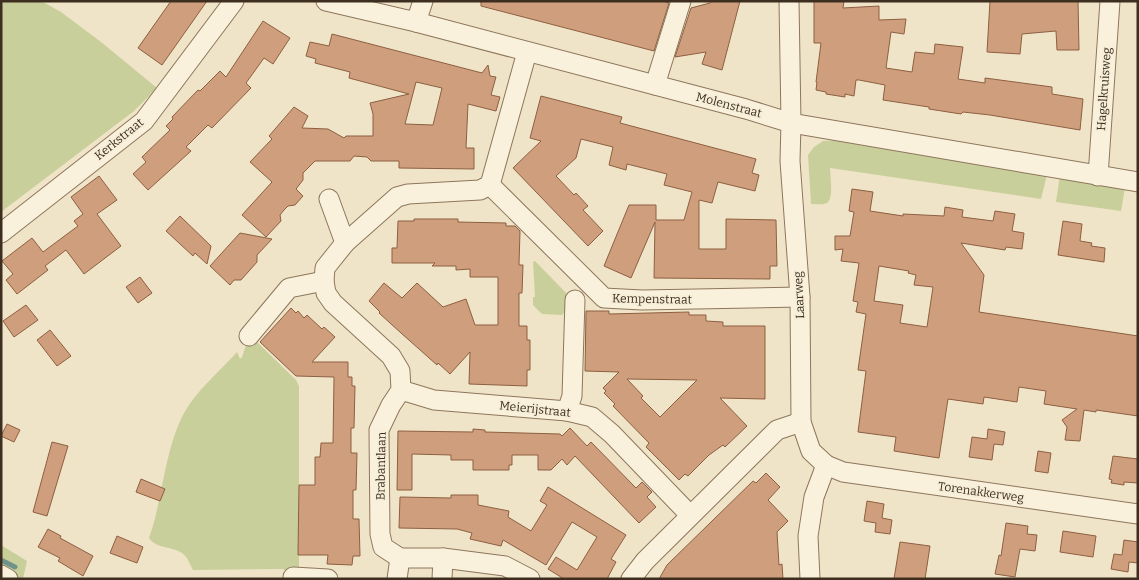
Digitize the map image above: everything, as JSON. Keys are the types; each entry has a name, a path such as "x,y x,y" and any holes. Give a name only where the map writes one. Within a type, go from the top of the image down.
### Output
{"street":[{"name":"Kerkstraat","path":"1,233 144,121 234,1"},
{"name":"Molenstraat","path":"326,1 416,22 791,123 1138,182"},
{"path":"416,22 423,1"},
{"path":"655,85 681,1"},
{"name":"Laarweg","path":"790,1 790,161 800,297 801,422 811,450 826,465"},
{"name":"Hagelkruisweg","path":"1098,176 1110,1"},
{"path":"401,390 400,371 391,356 334,303 326,293 324,281 325,268 345,243 397,197 408,194 480,190 490,185 527,52"},
{"name":"Kempenstraat","path":"490,185 604,298 642,300 800,297"},
{"path":"329,199 345,243"},
{"path":"249,336 288,288 324,281"},
{"path":"567,411 572,396 575,300"},
{"name":"Meierijstraat","path":"401,390 434,400 567,411 592,417 612,434 690,515"},
{"name":"Brabantlaan","path":"400,558 383,547 380,534 380,430 401,390"},
{"path":"631,579 645,561 690,515 777,430 801,422"},
{"path":"810,579 808,536 814,497 826,465"},
{"name":"Torenakkerweg","path":"826,465 842,472 1138,514"},
{"path":"397,579 400,558 443,558 505,566 530,579"},
{"path":"442,579 443,558"},
{"path":"1,575 8,579"},
{"path":"293,577 328,579"}],"green space":[{"path":"1,1 43,2 61,12 157,88 134,111 1,212"},
{"path":"839,140 1046,173 1046,179 1041,199 830,168 831,192 829,201 823,204 811,204 808,155 814,147 823,141"},
{"path":"1060,175 1125,188 1121,211 1056,202"},
{"path":"535,261 570,297 569,307 562,315 542,314 533,305 533,297 535,297 533,262"},
{"path":"249,336 296,380 299,386 299,570 293,577 283,569 193,570 182,553 160,546 149,538 172,443 184,413 202,389 237,352 240,359 242,357"},
{"path":"1,545 27,561 23,579 12,579 1,572"}],"building":[{"path":"171,1 207,1 162,65 138,48"},
{"path":"481,1 663,1 669,3 654,51 481,6"},
{"path":"710,1 740,1 722,70 702,64 706,52 675,57 691,8 710,3"},
{"path":"814,1 844,1 843,8 879,6 879,20 906,19 904,34 891,32 886,68 912,72 915,52 934,54 935,44 963,47 958,79 985,83 985,78 1052,87 1052,94 1083,99 1080,130 990,115 963,112 961,114 883,100 885,85 859,80 856,80 854,96 845,94 845,97 826,94 826,92 816,90 821,43 814,43"},
{"path":"990,1 1078,1 1079,50 1057,50 1056,31 1022,34 1020,54 987,52"},
{"path":"263,21 290,38 273,64 264,58 246,83 251,88 212,128 208,125 186,147 191,151 148,190 133,174 146,162 142,157 170,130 166,126 173,119 172,117 198,90 200,91 220,71 226,77"},
{"path":"332,34 482,73 488,65 490,76 496,77 491,95 500,97 496,111 468,104 466,148 474,148 474,169 399,168 399,161 371,161 367,157 354,156 350,161 315,161 303,173 303,180 296,189 303,196 295,205 288,206 284,210 280,215 281,221 266,237 242,215 272,182 250,162 272,139 269,136 294,107 308,116 302,128 328,129 344,138 346,136 373,136 373,114 370,103 409,94 349,78 350,72 315,63 316,59 306,56 310,42 329,46","holes":["416,82 442,88 433,125 405,124"]},
{"path":"541,96 622,117 620,123 756,159 752,173 759,175 755,191 718,182 712,203 699,200 699,249 726,249 726,219 776,220 777,266 770,266 770,279 654,278 655,222 631,278 604,266 629,205 656,205 656,220 684,220 692,192 664,185 667,174 627,164 626,170 609,165 613,147 581,139 576,158 556,176 574,195 576,193 588,206 583,210 603,231 588,246 513,168 541,141 530,138"},
{"path":"99,176 117,200 97,214 121,246 84,274 66,250 45,266 48,270 17,294 6,280 13,274 2,261 32,238 43,252 78,226 74,221 83,214 71,197"},
{"path":"852,189 873,192 870,211 903,216 903,214 944,216 945,207 963,210 962,217 993,221 995,211 1015,214 1012,231 1024,233 1022,249 1006,247 1005,250 961,243 984,275 979,312 1138,336 1138,416 1084,410 1080,441 1065,440 1067,427 1062,420 1077,409 1044,404 1046,391 1019,387 1017,402 984,397 983,404 948,399 939,458 894,451 896,437 858,432 866,371 858,370 866,314 856,312 858,302 853,301 859,263 841,261 843,249 835,250 835,236 850,236 854,212 849,211","holes":["879,266 909,271 908,273 916,275 914,285 933,287 927,327 900,323 903,305 874,301"]},
{"path":"180,216 211,246 207,264 195,253 193,256 166,231"},
{"path":"414,219 458,219 458,222 506,223 506,226 515,226 520,231 519,265 523,265 522,293 519,293 519,326 527,326 527,340 530,340 530,370 527,370 527,386 469,384 470,352 450,374 401,333 369,301 384,283 402,298 417,283 443,307 466,299 475,325 498,325 498,277 470,277 470,269 456,270 456,266 432,266 435,263 392,263 392,248 397,248 398,221 414,221"},
{"path":"1063,221 1082,224 1080,241 1092,243 1091,246 1105,248 1104,262 1058,255"},
{"path":"240,233 272,239 257,255 257,262 241,280 234,280 230,285 210,266"},
{"path":"140,277 152,293 138,303 126,287"},
{"path":"26,305 38,320 14,337 3,321"},
{"path":"291,308 296,313 298,311 304,318 307,315 322,329 324,327 335,337 312,362 348,362 348,377 352,377 352,386 355,386 354,428 351,428 351,453 357,453 356,490 353,490 353,519 359,519 360,556 353,556 352,565 327,564 328,555 298,555 299,485 315,485 315,457 320,457 321,443 333,443 334,377 296,376 260,342"},
{"path":"586,311 609,311 609,314 689,312 689,315 706,315 706,321 723,322 723,326 765,326 765,399 720,398 747,426 725,447 723,445 709,455 688,476 685,474 679,480 646,447 649,443 613,406 615,404 604,393 606,391 603,388 619,372 585,371","holes":["627,379 697,380 660,417 641,398 643,396"]},
{"path":"50,330 71,356 57,366 37,340"},
{"path":"7,424 20,430 14,442 1,436"},
{"path":"570,428 587,446 591,442 636,488 642,482 652,492 647,497 656,507 639,523 575,456 567,465 562,459 551,470 538,470 538,455 512,455 512,465 509,465 509,470 473,470 473,460 451,460 451,455 412,454 412,490 397,490 398,431 473,432 473,429 485,430 485,432 560,434 562,436"},
{"path":"988,429 1005,432 1003,445 994,444 992,460 969,457 972,437 987,439"},
{"path":"52,442 68,446 47,516 33,512"},
{"path":"1038,451 1051,453 1048,473 1035,471"},
{"path":"1113,456 1138,459 1138,483 1124,482 1124,485 1111,483 1112,480 1109,479"},
{"path":"766,473 780,487 768,500 788,521 777,532 779,565 782,564 783,579 659,579 667,565 753,481 756,483"},
{"path":"141,479 165,489 160,501 136,492"},
{"path":"548,487 626,535 611,559 616,562 607,579 564,579 548,569 556,557 577,570 597,537 572,522 546,565 503,540 501,546 470,539 472,533 457,529 399,528 400,497 451,498 451,495 478,495 478,505 509,511 508,517 531,531 547,505 540,501"},
{"path":"867,501 884,504 882,518 892,520 890,534 875,532 876,523 864,521"},
{"path":"1006,523 1028,526 1027,534 1037,535 1035,551 1020,549 1015,577 995,574 999,555 1001,556"},
{"path":"48,529 61,536 60,538 93,556 83,576 58,561 60,558 38,547"},
{"path":"1063,531 1096,536 1093,557 1060,552"},
{"path":"117,536 143,547 137,563 110,553"},
{"path":"1124,540 1138,542 1138,563 1129,562 1128,572 1111,569 1114,554 1122,555"},
{"path":"900,542 930,546 925,579 894,579"}],"waterway":[{"path":"1,560 15,567"}]}
